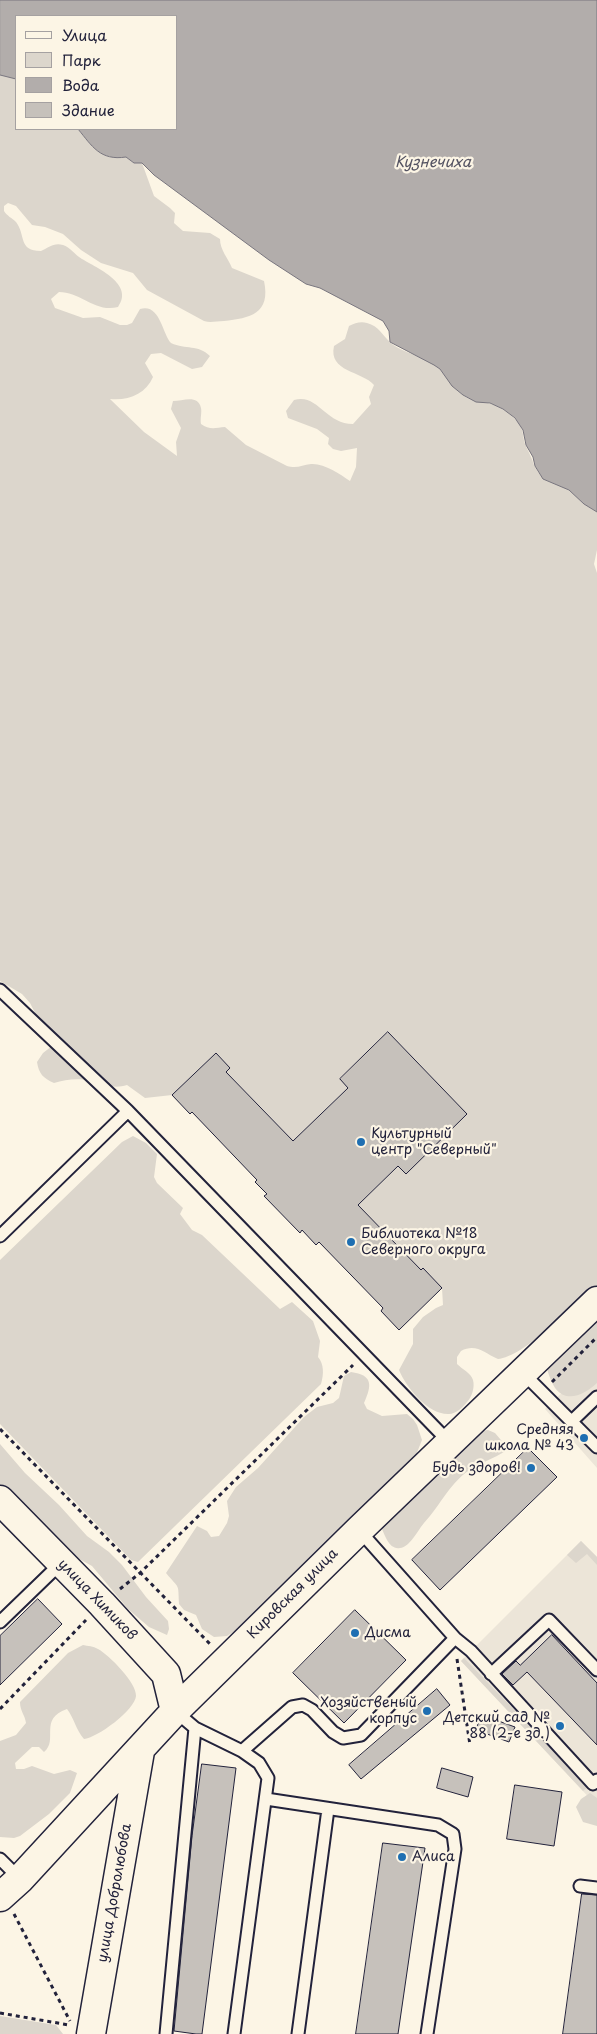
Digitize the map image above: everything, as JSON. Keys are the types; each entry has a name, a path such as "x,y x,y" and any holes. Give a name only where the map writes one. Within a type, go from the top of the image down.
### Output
{"street":[{"name":"Кировская улица","path":"6,1904 20,1879 140,1751 185,1720 226,1661 597,1301"},
{"name":"улица Химиков","path":"0,1500 102,1604 166,1674 185,1720"},
{"name":"улица Добролюбова","path":"91,2034 140,1751"}],"lane":[{"path":"0,990 128,1111 450,1444"},
{"path":"0,1236 128,1111"},
{"path":"523,1372 597,1447"},
{"path":"572,1422 597,1397"},
{"path":"359,1530 457,1640 593,1784 597,1780"},
{"path":"0,1622 61,1563"},
{"path":"491,1674 549,1620 597,1670"},
{"path":"242,1752 292,1707 303,1705 312,1710 333,1732 343,1738 362,1735 457,1640"},
{"path":"166,2034 185,1720 259,1763 268,1778 234,2034"},
{"path":"266,1799 438,1825 453,1834 455,1849 427,2034"},
{"path":"298,2034 328,1809"},
{"path":"0,1859 20,1879"},
{"path":"580,1886 597,1888"}],"path":[{"path":"542,1392 597,1337"},
{"path":"0,1710 102,1604 140,1573 364,1354"},
{"path":"0,1429 226,1661"},
{"path":"457,1640 457,1657 470,1745"},
{"path":"0,2014 72,2026 6,1904"}],"shaded area":[{"name":"Средняя школа № 43","path":"597,1359 597,1468 545,1409"},
{"name":"Детский сад № 88 (2-е зд.)","path":"581,1541 597,1557 597,1806 461,1661"}],"green space":[{"path":"0,75 15,79 15,130 79,130 92,146 103,154 117,158 126,157 134,163 142,163 154,196 175,213 174,223 183,231 210,233 220,239 220,243 232,268 264,281 264,301 261,307 250,316 233,320 204,321 147,290 133,273 101,263 81,250 63,234 45,227 32,225 16,206 8,203 4,206 4,211 16,222 29,248 41,251 54,245 66,246 79,257 112,278 122,291 122,299 118,307 110,308 95,305 74,295 59,292 51,299 55,308 83,318 100,317 120,325 127,325 132,323 140,309 147,308 156,314 171,343 196,348 210,356 202,367 192,369 161,353 151,354 145,363 153,377 146,388 130,397 110,399 144,432 177,456 176,442 181,428 171,409 173,401 193,400 199,404 201,424 204,426 212,428 225,427 246,445 287,466 321,465 350,481 356,467 357,448 341,451 333,449 328,444 329,438 317,429 288,418 286,411 294,400 302,399 316,405 328,415 343,423 353,424 371,404 369,397 374,385 369,380 341,366 336,361 334,355 334,346 345,339 349,326 365,322 377,328 395,346 434,364 458,391 466,397 495,405 511,415 520,425 525,444 534,465 542,477 567,489 597,512 597,550 594,564 597,573 597,1286 549,1329 509,1356 498,1359 476,1348 461,1351 457,1357 457,1364 472,1378 474,1383 472,1395 454,1413 441,1413 433,1410 412,1392 399,1370 413,1344 413,1329 423,1317 443,1305 442,1288 423,1268 421,1270 358,1205 398,1166 406,1173 467,1114 388,1032 340,1078 348,1088 293,1141 226,1072 230,1068 216,1053 172,1095 145,1098 127,1085 114,1087 83,1079 54,1083 50,1081 40,1073 37,1062 43,1053 52,1046 30,1003 22,994 0,981"},
{"path":"133,1136 146,1143 157,1154 154,1177 157,1183 183,1208 180,1214 192,1230 202,1235 280,1309 292,1302 313,1321 320,1341 318,1357 323,1373 321,1384 138,1562 131,1560 0,1424 0,1260 122,1142"},
{"path":"597,1320 597,1383 582,1394 565,1396 555,1388 547,1369"},
{"path":"351,1372 358,1373 367,1378 369,1382 364,1403 367,1409 382,1416 407,1414 413,1419 422,1440 414,1460 327,1546 298,1569 244,1625 227,1636 214,1637 202,1629 196,1615 184,1610 179,1604 177,1587 166,1573 197,1526 207,1531 211,1537 219,1536 229,1516 227,1501 236,1487 258,1468 304,1417 317,1407 333,1403 339,1398 344,1376"},
{"path":"488,1430 495,1433 506,1446 504,1452 465,1473 452,1486 407,1545 400,1548 393,1547 381,1527 481,1431"},
{"path":"0,1444 25,1473 59,1505 87,1536 109,1552 122,1565 146,1597 168,1621 169,1629 167,1635 149,1627 128,1609 92,1566 72,1555 39,1519 2,1489 0,1486"},
{"path":"581,1541 597,1557 597,1565 587,1554 576,1563 567,1555"},
{"path":"83,1645 98,1649 109,1657 121,1670 135,1690 134,1702 123,1715 106,1729 84,1739 67,1709 58,1713 53,1718 48,1747 44,1752 39,1747 32,1747 15,1763 16,1769 32,1766 54,1774 70,1770 77,1773 70,1793 49,1814 20,1836 14,1838 0,1837 0,1741 16,1735 26,1723 20,1702 68,1653"},
{"path":"464,1658 573,1771 575,1769 590,1785 583,1791 461,1661"},
{"path":"590,1793 597,1798 597,1826 583,1822 576,1807 581,1799"},
{"path":"0,2016 56,2025 63,2034 0,2034"}],"water":[{"name":"Кузнечиха","path":"0,0 597,0 597,512 584,504 569,490 543,479 526,445 523,430 515,418 503,409 490,403 476,402 463,395 452,386 440,369 390,342 389,331 383,321 320,288 306,284 269,260 154,175 142,163 134,163 126,157 110,157 92,146 79,130 178,130 178,15 15,15 15,79 0,75"}],"building":[{"path":"388,1032 467,1114 406,1174 398,1166 358,1205 421,1270 423,1268 442,1288 399,1330 381,1311 383,1308 319,1242 316,1245 302,1230 300,1233 264,1196 267,1194 255,1182 257,1180 192,1112 190,1114 172,1095 216,1053 230,1068 226,1072 293,1141 348,1088 340,1079"},
{"path":"528,1448 557,1477 440,1590 412,1560"},
{"path":"38,1599 62,1624 0,1685 0,1636"},
{"path":"355,1610 406,1660 344,1723 293,1673"},
{"path":"552,1635 597,1683 597,1745 527,1672 513,1685 502,1674 516,1661 520,1665"},
{"path":"437,1689 450,1705 361,1779 349,1765"},
{"path":"482,1715 515,1727 509,1742 476,1730"},
{"path":"202,1764 236,1768 202,2034 196,2034 174,2031 192,1836"},
{"path":"442,1768 473,1777 468,1797 437,1788"},
{"path":"515,1785 562,1792 554,1846 507,1839"},
{"path":"383,1843 425,1848 398,2034 356,2034"},
{"path":"582,1894 597,1895 597,2034 563,2034"}],"place":[{"name":"Культурный центр \"Северный\"","path":"361,1142"},
{"name":"Библиотека №18 Северного округа","path":"351,1242"},
{"name":"Средняя школа № 43","path":"584,1438"},
{"name":"Будь здоров!","path":"531,1468"},
{"name":"Дисма","path":"355,1633"},
{"name":"Хозяйственый корпус","path":"427,1711"},
{"name":"Детский сад № 88 (2-е зд.)","path":"560,1726"},
{"name":"Алиса","path":"402,1857"}]}
